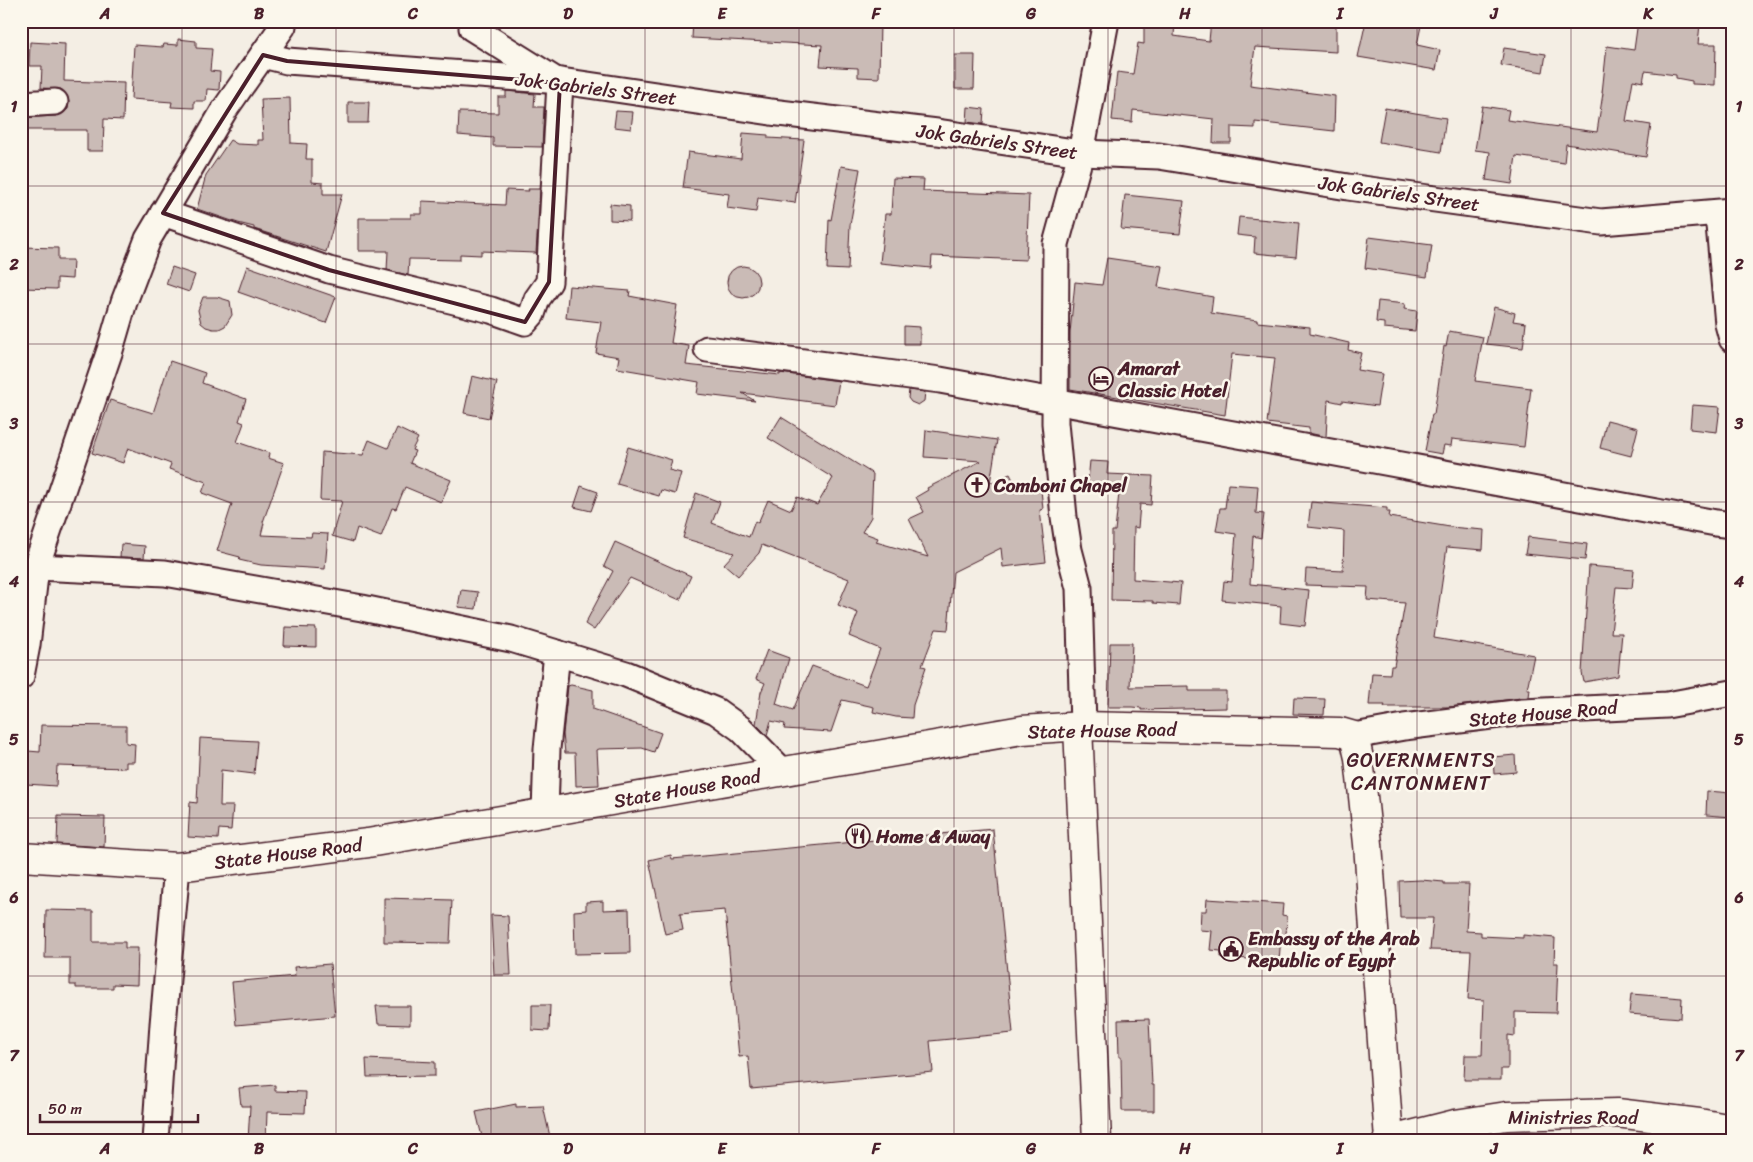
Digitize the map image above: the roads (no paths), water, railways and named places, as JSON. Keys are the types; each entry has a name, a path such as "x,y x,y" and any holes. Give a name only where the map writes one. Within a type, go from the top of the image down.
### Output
{"main road":[{"name":"State House Road","path":"21,857 177,867 368,843 989,734 1022,730 1080,726 1340,732 1354,736"},
{"path":"1080,726 1098,1141"},
{"path":"1354,736 1359,758 1368,844 1388,1140"},
{"name":"Ministries Road","path":"1388,1140 1455,1124 1507,1116 1617,1113 1732,1129"}],"street":[{"path":"21,676 27,645 36,567 110,350 124,302 148,239 225,109 283,26 280,21"},
{"path":"1080,726 1079,588 1069,550 1064,517 1055,423 1056,244 1081,153 1106,21"},
{"path":"163,212 330,270 491,310 525,322 532,314 537,299 549,282 560,83 472,28"},
{"name":"Jok Gabriels Street","path":"263,54 287,61 560,81 771,112 937,132 1081,153 1158,156 1348,187 1601,222 1725,212"},
{"path":"21,104 56,102"},
{"path":"1725,212 1728,324 1732,340"},
{"path":"707,349 931,378 1716,523 1732,524"},
{"path":"36,567 165,573 362,608 511,639 626,674 716,711 741,728 782,771"},
{"path":"545,813 550,714 557,653"},
{"name":"State House Road","path":"1354,736 1404,727 1523,712 1667,704 1732,693"},
{"path":"155,1141 177,867"}],"place":[{"name":"Amarat Classic Hotel","path":"1101,379"},
{"name":"Comboni Chapel","path":"977,485"},
{"name":"Home & Away","path":"858,836"},
{"name":"Embassy of the Arab Republic of Egypt","path":"1231,949"}],"district":[{"name":"GOVERNMENTS CANTONMENT","path":"1421,772"}]}
